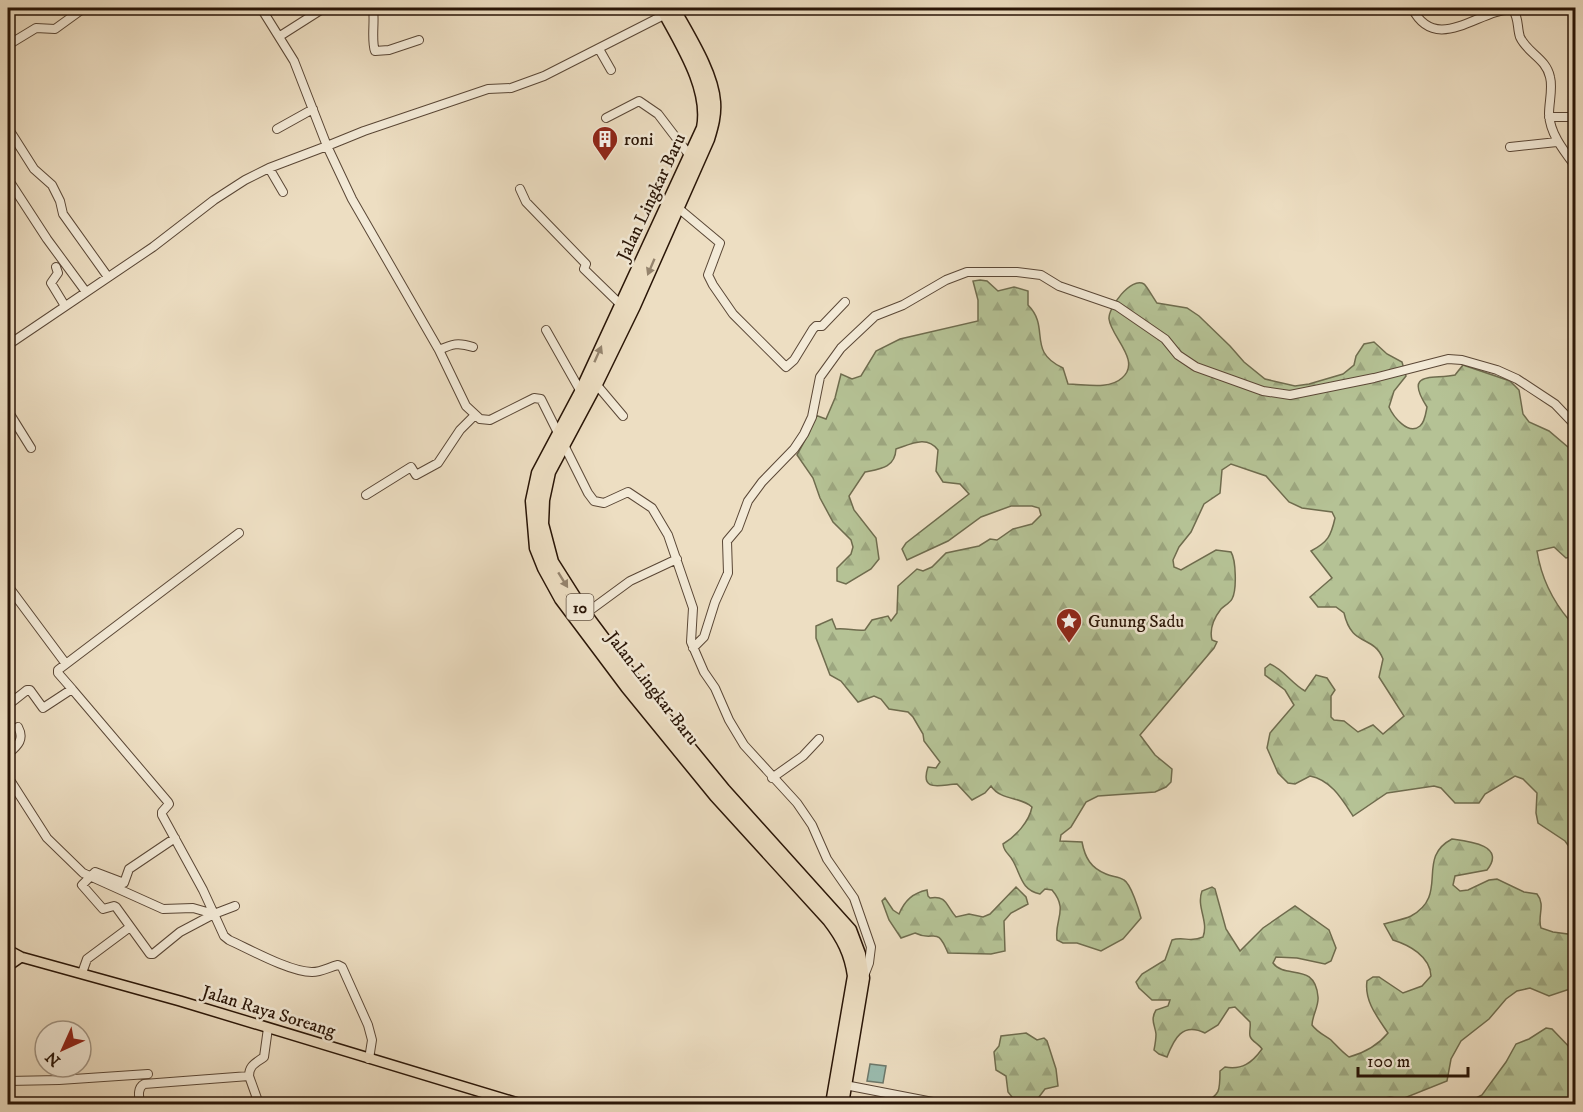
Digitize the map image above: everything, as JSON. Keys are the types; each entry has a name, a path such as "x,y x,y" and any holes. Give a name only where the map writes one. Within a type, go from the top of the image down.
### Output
{"highway":[{"name":"Jalan Lingkar Baru","path":"667,10 702,91 705,107 703,128 620,304 561,438 545,485 542,524 552,562 585,614 634,681 724,790 850,930 859,954 863,978 842,1104"},
{"name":"Jalan Lingkar Baru","path":"667,10 698,57 712,90 713,122 708,139 634,306 596,384 538,473 532,501 536,548 561,599 627,687 716,796 829,920 848,950 854,976 832,1104"}],"main road":[{"name":"Jalan Raya Soreang","path":"8,950 21,957 521,1104"},
{"path":"8,966 21,957"}],"street":[{"path":"8,45 36,28 55,30 84,8"},
{"path":"261,8 294,61 327,146 351,199 439,351 466,406 474,416 484,421 537,397 544,401 594,501 604,503 628,492 652,508 668,535 693,608 690,637 704,672 715,688 739,737 813,825 827,859 854,898 871,947 869,963 863,978"},
{"path":"280,36 312,11 324,8"},
{"path":"373,8 375,22 373,47 375,51 389,50 419,40"},
{"path":"1412,8 1427,24 1446,29 1502,11 1516,9 1520,36 1544,62 1551,79 1549,117 1557,142 1575,167"},
{"path":"1570,8 1575,9"},
{"path":"8,345 153,247 214,200 245,180 269,168 364,131 488,89 511,88 544,76 599,49 667,10"},
{"path":"599,49 611,70"},
{"path":"606,118 639,101 658,114 690,156"},
{"path":"277,129 313,109"},
{"path":"1549,117 1575,117"},
{"path":"8,128 34,169 52,185 65,218 108,277"},
{"path":"1510,147 1557,142"},
{"path":"269,168 283,192"},
{"path":"8,179 47,239 86,292"},
{"path":"520,189 526,201 586,264 584,269 620,304"},
{"path":"677,207 720,243 708,275 725,304 786,367 794,360 815,326 822,326 845,302"},
{"path":"56,267 58,273 51,283 65,306"},
{"path":"693,648 704,637 715,602 728,573 727,541 738,528 748,501 762,482 794,449 804,434 812,417 823,371 841,348 875,316 903,305 962,273 1017,272 1041,275 1059,286 1117,306 1164,339 1178,355 1196,367 1263,391 1290,394 1374,378 1448,359 1462,360 1497,370 1517,379 1555,404 1575,426"},
{"path":"546,330 581,392"},
{"path":"439,351 460,343 472,347"},
{"path":"596,384 623,416"},
{"path":"8,411 31,448"},
{"path":"366,495 411,467 416,475 438,463 459,430 474,416"},
{"path":"239,533 57,671 168,802 162,815 211,916 224,936 296,969 310,972 325,971 338,965 342,967 368,1025 372,1040 369,1059"},
{"path":"585,614 630,581 677,559"},
{"path":"8,586 66,664"},
{"path":"8,705 30,690 43,708 72,689"},
{"path":"8,754 20,741 21,735 18,727"},
{"path":"772,778 803,756 819,739"},
{"path":"8,777 47,838 76,867 164,909 193,908 211,916"},
{"path":"175,838 129,869 124,883 99,873 92,875 82,885 103,909 116,907 148,953 153,954 180,932 235,906"},
{"path":"82,974 87,959 130,927"},
{"path":"259,1104 249,1076 251,1067 265,1054 268,1028"},
{"path":"8,1081 148,1074"},
{"path":"140,1104 139,1091 144,1084 249,1076"},
{"path":"845,1085 943,1104"}],"green space":[{"path":"973,281 987,281 998,291 1014,287 1028,291 1028,305 1038,322 1045,354 1063,368 1068,384 1096,386 1110,384 1117,382 1127,371 1129,364 1127,357 1109,319 1112,308 1121,294 1139,283 1145,285 1157,303 1187,308 1199,316 1244,362 1265,379 1295,386 1343,374 1354,365 1356,356 1364,344 1374,342 1387,354 1402,362 1406,376 1394,391 1389,407 1397,420 1411,429 1420,426 1425,417 1427,407 1418,387 1424,379 1455,375 1463,365 1510,381 1519,390 1523,414 1529,422 1549,431 1575,453 1573,512 1575,514 1575,556 1566,558 1554,547 1537,551 1544,579 1552,596 1569,620 1575,618 1575,849 1573,852 1565,841 1538,823 1537,793 1523,779 1515,776 1485,794 1479,803 1455,803 1441,788 1434,786 1387,793 1353,816 1335,791 1324,782 1310,776 1295,784 1288,783 1278,773 1267,748 1270,733 1294,705 1285,690 1265,675 1265,668 1270,664 1305,691 1316,675 1327,678 1335,690 1331,696 1331,717 1334,720 1344,721 1358,732 1373,725 1383,734 1404,716 1379,677 1383,659 1379,651 1352,631 1344,613 1336,607 1318,607 1310,597 1332,578 1311,551 1321,545 1330,534 1335,518 1332,512 1302,508 1289,502 1266,476 1231,464 1222,470 1220,493 1204,504 1191,532 1179,547 1173,560 1174,567 1181,570 1216,550 1231,552 1235,568 1235,582 1232,599 1221,609 1213,623 1212,640 1217,642 1214,648 1140,735 1155,755 1172,769 1171,782 1155,792 1098,796 1086,802 1071,827 1061,835 1060,841 1082,842 1087,858 1101,872 1127,882 1141,918 1123,939 1101,951 1077,943 1063,943 1057,940 1060,903 1057,897 1052,890 1045,889 1040,894 1029,889 1022,881 1003,844 1021,828 1032,807 1000,794 991,786 985,793 972,800 957,784 934,786 930,784 926,775 928,767 936,768 940,762 924,741 923,734 913,717 908,712 889,709 881,699 874,696 858,702 841,681 830,675 816,638 816,626 832,619 836,629 858,630 865,630 872,620 888,616 891,621 897,613 898,586 917,569 923,571 932,567 946,553 979,546 990,539 997,540 1013,529 1032,524 1041,515 1039,508 1011,506 981,517 948,541 907,560 902,549 906,543 969,494 960,484 943,482 936,471 938,450 934,445 918,442 907,445 896,449 890,464 865,472 849,496 854,510 876,538 879,559 871,569 846,584 837,581 837,568 851,554 853,547 851,540 833,522 820,498 813,478 797,455 809,433 815,415 826,419 835,398 841,374 852,379 861,376 876,351 900,339 978,321 978,300"},
{"path":"1452,839 1483,846 1492,855 1492,862 1487,870 1455,876 1453,885 1460,891 1497,879 1524,892 1537,894 1541,902 1541,928 1575,935 1576,987 1549,996 1530,988 1517,991 1506,999 1489,1019 1461,1041 1451,1059 1447,1081 1402,1099 1390,1097 1353,1104 1265,1104 1259,1098 1246,1104 1203,1104 1218,1092 1220,1071 1225,1067 1246,1064 1262,1049 1251,1038 1250,1022 1235,1007 1229,1008 1218,1025 1205,1033 1190,1030 1180,1034 1167,1057 1154,1050 1156,1034 1154,1014 1156,1010 1168,1006 1170,1000 1152,1000 1136,982 1142,974 1165,960 1172,940 1203,937 1205,925 1200,903 1202,891 1212,887 1215,889 1226,929 1240,951 1263,928 1295,906 1329,930 1336,948 1331,961 1325,964 1297,958 1276,957 1273,963 1278,968 1306,975 1311,979 1316,986 1318,997 1312,1025 1346,1055 1349,1057 1355,1055 1375,1045 1388,1033 1370,1002 1367,981 1373,977 1379,977 1403,993 1422,986 1431,976 1423,957 1412,948 1393,940 1384,924 1411,916 1422,907 1429,898 1435,856 1441,847"},
{"path":"1016,887 1026,897 1028,904 1011,913 1004,921 1005,951 991,954 948,953 941,939 934,936 922,936 915,933 901,938 889,920 882,901 885,898 893,910 899,914 910,898 927,890 930,898 940,898 946,902 956,917 969,914 983,917 990,914"},
{"path":"1546,1028 1552,1029 1575,1053 1575,1104 1452,1104 1450,1101 1476,1098 1482,1095 1516,1044"},
{"path":"1026,1033 1037,1040 1044,1038 1047,1041 1056,1069 1058,1086 1045,1089 1033,1101 1016,1102 1008,1092 1006,1076 996,1070 994,1052 999,1046 1001,1036"}],"shaded area":[{"path":"870,1064 886,1066 883,1083 867,1081"}],"place":[{"name":"roni","path":"605,162"},
{"name":"Gunung Sadu","path":"1069,644"}]}
